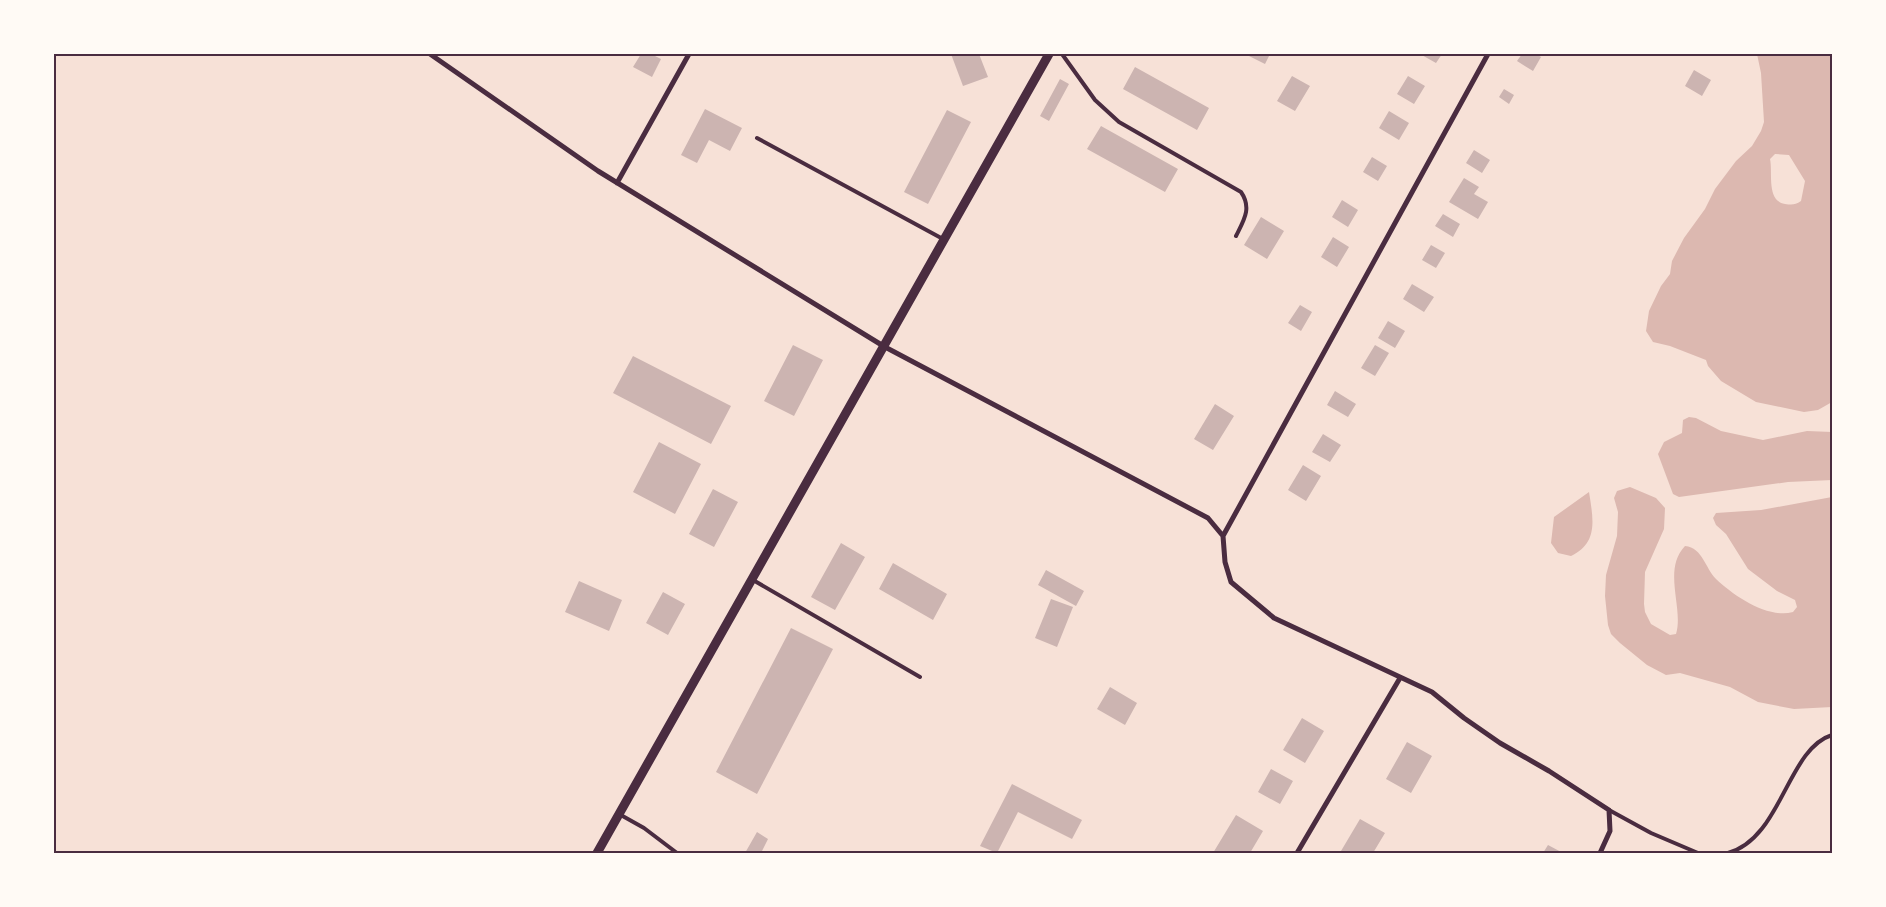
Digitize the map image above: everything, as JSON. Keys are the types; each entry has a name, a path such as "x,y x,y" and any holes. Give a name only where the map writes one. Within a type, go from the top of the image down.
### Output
{"street":[{"path":"430,54 617,183 885,347 1208,518 1223,536"},
{"path":"617,183 689,54"},
{"path":"597,853 885,347 1049,54"},
{"path":"1488,54 1223,536 1225,562 1231,582 1274,618 1432,692 1500,743 1549,771 1609,810 1610,832 1600,853"},
{"path":"1297,853 1400,678"}],"lane":[{"path":"1062,54 1095,100 1119,122 1241,192 1247,200 1247,213 1236,236"},
{"path":"757,138 945,240"},
{"path":"753,580 920,677"},
{"path":"1728,853 1738,850 1758,834 1783,797 1810,750 1825,737 1832,735"},
{"path":"1609,810 1651,833 1698,853"},
{"path":"620,814 644,828 677,853"}],"shaded area":[{"path":"1757,54 1832,54 1832,402 1818,410 1804,412 1756,402 1721,381 1708,366 1706,360 1670,346 1653,342 1646,331 1649,311 1661,286 1670,274 1672,261 1684,238 1705,209 1715,189 1736,161 1752,146 1761,131 1764,122 1761,73","holes":["1775,154 1789,155 1805,181 1801,201 1792,205 1779,202 1775,198 1770,159"]},
{"path":"1689,417 1696,418 1721,431 1763,440 1807,431 1832,432 1832,480 1788,482 1679,497 1673,494 1658,454 1664,442 1682,433 1683,420"},
{"path":"1630,487 1656,498 1665,508 1664,529 1645,572 1644,604 1645,612 1651,624 1670,635 1676,634 1678,624 1674,578 1675,566 1678,556 1685,546 1696,550 1712,575 1723,586 1742,599 1773,612 1793,612 1797,607 1795,600 1777,591 1748,569 1726,534 1716,525 1713,518 1716,513 1761,510 1832,497 1832,707 1794,709 1758,702 1730,687 1680,673 1666,675 1647,665 1611,634 1608,625 1605,596 1606,575 1617,536 1618,512 1614,498 1617,491"},
{"path":"1589,492 1592,511 1590,537 1580,551 1571,556 1558,553 1551,543 1554,517"}],"building":[{"path":"641,54 651,54 661,59 652,77 633,67"},
{"path":"951,54 979,54 988,77 963,86"},
{"path":"1245,54 1270,54 1265,64"},
{"path":"1420,54 1442,54 1436,63"},
{"path":"1522,54 1536,54 1541,57 1533,71 1517,61"},
{"path":"1135,67 1209,108 1197,130 1123,89"},
{"path":"1694,70 1711,80 1702,96 1685,86"},
{"path":"1292,76 1310,86 1295,111 1277,101"},
{"path":"1408,76 1425,86 1414,104 1397,94"},
{"path":"1060,79 1069,84 1049,121 1040,116"},
{"path":"1504,89 1514,95 1509,104 1499,97"},
{"path":"705,109 742,128 730,151 709,140 697,163 681,155"},
{"path":"947,110 971,122 928,204 904,192"},
{"path":"1389,111 1409,123 1399,140 1379,128"},
{"path":"1101,126 1178,169 1165,192 1087,149"},
{"path":"1474,150 1490,160 1482,173 1466,163"},
{"path":"1372,157 1387,166 1378,181 1363,172"},
{"path":"1464,178 1479,187 1474,194 1488,202 1478,219 1449,202"},
{"path":"1342,200 1358,210 1348,227 1332,217"},
{"path":"1443,214 1460,224 1453,237 1435,226"},
{"path":"1261,217 1284,231 1267,259 1244,245"},
{"path":"1333,237 1349,247 1337,267 1321,257"},
{"path":"1431,245 1445,253 1436,268 1422,260"},
{"path":"1412,284 1434,297 1424,312 1403,299"},
{"path":"1300,305 1312,312 1301,331 1288,323"},
{"path":"1388,321 1405,331 1395,348 1378,338"},
{"path":"793,345 823,360 794,416 764,401"},
{"path":"1375,345 1389,353 1375,376 1361,368"},
{"path":"633,356 731,406 711,444 613,393"},
{"path":"1335,391 1356,404 1348,417 1327,405"},
{"path":"1215,404 1234,416 1213,450 1194,439"},
{"path":"1323,434 1341,445 1330,462 1312,452"},
{"path":"659,442 701,464 675,514 633,492"},
{"path":"1303,465 1321,476 1306,501 1288,490"},
{"path":"713,489 738,502 714,547 689,534"},
{"path":"841,543 865,557 835,610 811,597"},
{"path":"893,563 947,594 933,620 879,589"},
{"path":"1046,570 1084,591 1076,606 1038,585"},
{"path":"579,581 622,600 609,631 565,612"},
{"path":"663,592 685,604 668,635 646,623"},
{"path":"1051,599 1073,607 1057,647 1035,638"},
{"path":"791,628 833,649 757,794 716,772"},
{"path":"1110,687 1137,703 1125,725 1097,709"},
{"path":"1302,718 1324,731 1305,763 1283,750"},
{"path":"1407,742 1432,756 1411,793 1386,779"},
{"path":"1271,769 1293,781 1280,804 1258,792"},
{"path":"1012,784 1082,820 1072,839 1018,812 997,853 980,846"},
{"path":"1236,815 1263,831 1250,853 1213,853"},
{"path":"1360,819 1385,833 1373,853 1344,853 1341,851"},
{"path":"757,832 768,839 761,853 745,853"},
{"path":"1548,845 1563,853 1543,853"}]}
